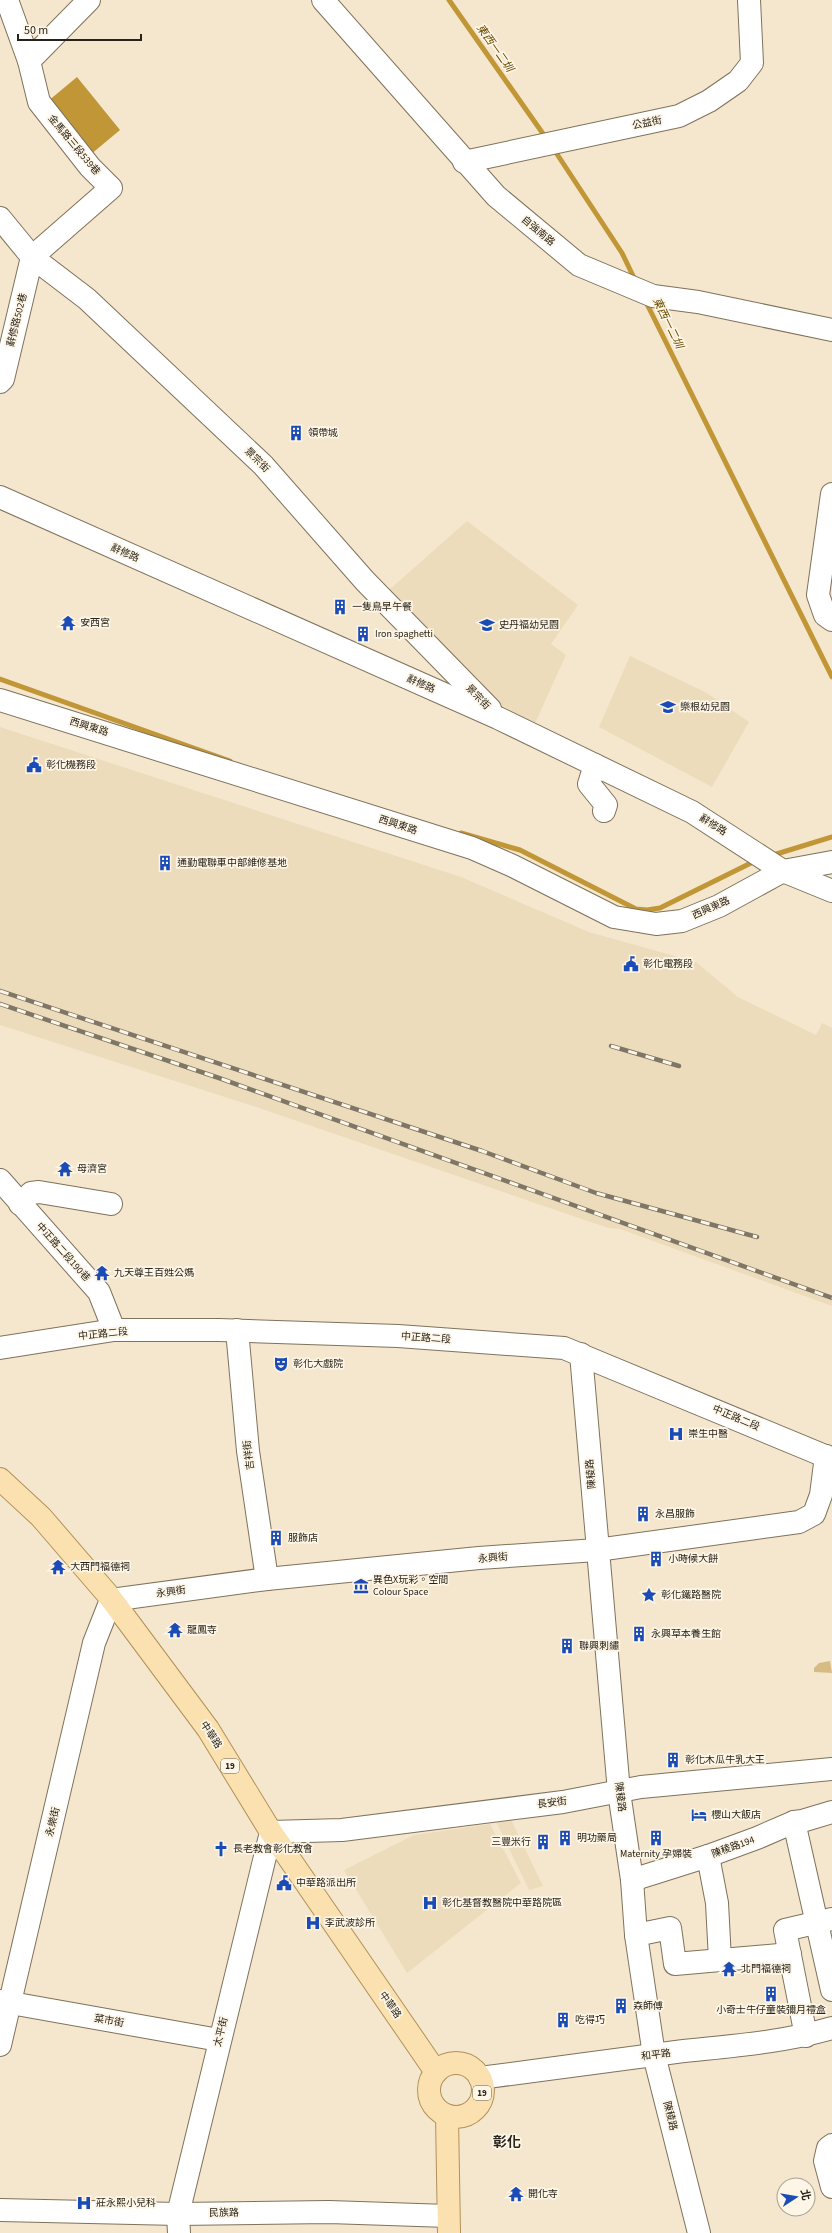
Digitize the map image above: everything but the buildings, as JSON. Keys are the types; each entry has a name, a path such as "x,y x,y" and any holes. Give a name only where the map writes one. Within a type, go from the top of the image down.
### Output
{"main road":[{"name":"中華路","path":"0,1479 41,1517 111,1600 208,1729 271,1832 436,2072"},
{"name":"19","path":"436,2072 447,2064 461,2063 469,2067 480,2078 483,2087 478,2107 464,2116 447,2116"},
{"path":"436,2072 430,2079 429,2097 433,2105 447,2116 448,2225"}],"street":[{"path":"28,61 89,0"},
{"name":"自強南路","path":"323,0 464,162 496,196 579,265 653,296 698,302 832,330"},
{"name":"公益街","path":"464,162 679,116 709,101 738,81 752,63 749,0"},
{"name":"金馬路三段539巷","path":"7,13 28,61 39,102 90,167 112,188 32,257"},
{"name":"景宗街","path":"0,218 32,257 87,299 263,465 365,581 498,718"},
{"name":"辭修路502巷","path":"0,382 3,379 32,257"},
{"path":"832,494 818,595 825,615 832,620"},
{"name":"辭修路","path":"0,497 498,718 692,812 770,862 832,891"},
{"name":"西興東路","path":"0,700 472,848 513,866 614,917 656,924 682,920 719,906 770,862 832,862"},
{"path":"595,765 589,784 606,805 604,811"},
{"name":"中正路二段190巷","path":"0,1180 98,1292 114,1330"},
{"path":"20,1204 31,1193 39,1192 112,1204"},
{"name":"中正路二段","path":"0,1348 114,1330 237,1330 398,1336 564,1348 829,1458"},
{"name":"吉祥街","path":"237,1330 248,1451 266,1579"},
{"name":"陳稜路","path":"581,1354 619,1792 632,1880 636,1935 654,2055 699,2233"},
{"name":"永興街","path":"111,1600 266,1579 479,1558 597,1550 799,1522 814,1514 821,1495 829,1458"},
{"name":"永樂街","path":"0,2045 5,2002 94,1643 111,1600"},
{"name":"長安街","path":"271,1832 342,1830 563,1802 641,1787 832,1769"},
{"name":"陳稜路194","path":"632,1880 708,1856 757,1838 794,1822 802,1822 832,1812"},
{"path":"794,1822 824,1921 832,1990"},
{"name":"太平街","path":"178,2223 218,2040 271,1832"},
{"path":"708,1856 717,1903 720,1960"},
{"path":"806,2036 785,1930 824,1921"},
{"path":"636,1935 670,1928 675,1964 790,1954"},
{"name":"菜市街","path":"5,2002 218,2040"},
{"name":"和平路","path":"480,2078 654,2055 748,2046 806,2036 832,2028"},
{"path":"832,2145 828,2148 825,2161 832,2187"},
{"name":"民族路","path":"0,2210 178,2223 321,2212 448,2225"}],"shaded area":[{"path":"77,77 120,130 90,155 47,102"},
{"name":"史丹福幼兒園","path":"467,521 578,605 551,644 566,655 531,732 494,709 381,597"},
{"name":"樂根幼兒園","path":"630,656 707,693 749,722 712,787 599,727"},
{"path":"0,727 461,877 589,932 696,962 738,997 816,1035 822,1023 832,1028 832,1306 620,1229 608,1228 253,1106 0,1025"},
{"path":"830,1661 832,1673 814,1672 814,1668 819,1663"},
{"path":"505,1807 543,1886 529,1890 490,1809"},
{"name":"彰化基督教醫院中華路院區","path":"490,1824 521,1883 407,1973 344,1870 414,1835"}],"waterway":[{"name":"東西一二圳","path":"449,0 546,138"},
{"name":"東西一二圳","path":"553,148 622,253 636,282"},
{"name":"東西一二圳","path":"645,300 832,677"},
{"path":"0,679 230,761"},
{"path":"461,833 520,850 636,909 647,910 660,908 755,861"},
{"path":"770,856 832,837"}],"railway":[{"path":"0,991 482,1151 596,1193 757,1237"},
{"path":"0,1004 219,1078 832,1298"},
{"path":"611,1046 679,1066"}],"place":[{"name":"領帶城","path":"296,433"},
{"name":"一隻鳥早午餐","path":"340,607"},
{"name":"安西宮","path":"68,623"},
{"name":"史丹福幼兒園","path":"487,625"},
{"name":"Iron spaghetti","path":"363,634"},
{"name":"樂根幼兒園","path":"668,707"},
{"name":"彰化機務段","path":"34,765"},
{"name":"通勤電聯車中部維修基地","path":"165,863"},
{"name":"彰化電務段","path":"631,964"},
{"name":"母濟宮","path":"65,1169"},
{"name":"九天尊王百姓公媽","path":"102,1273"},
{"name":"彰化大戲院","path":"281,1364"},
{"name":"崇生中醫","path":"676,1434"},
{"name":"永昌服飾","path":"643,1514"},
{"name":"服飾店","path":"276,1538"},
{"name":"小時候大餅","path":"656,1559"},
{"name":"大西門福德祠","path":"58,1567"},
{"name":"異色X玩彩。空間 Colour Space","path":"361,1586"},
{"name":"彰化鐵路醫院","path":"649,1595"},
{"name":"龍鳳寺","path":"175,1630"},
{"name":"永興草本養生館","path":"639,1634"},
{"name":"聯興刺繡","path":"567,1646"},
{"name":"彰化木瓜牛乳大王","path":"673,1760"},
{"name":"櫻山大飯店","path":"699,1815"},
{"name":"明功藥局","path":"565,1838"},
{"name":"Maternity 孕婦裝","path":"656,1838"},
{"name":"三豐米行","path":"543,1842"},
{"name":"長老教會彰化教會","path":"221,1849"},
{"name":"中華路派出所","path":"284,1883"},
{"name":"彰化基督教醫院中華路院區","path":"430,1903"},
{"name":"李武波診所","path":"313,1923"},
{"name":"北門福德祠","path":"729,1969"},
{"name":"小奇士牛仔童裝彌月禮盒","path":"771,1994"},
{"name":"𡘙師傅","path":"621,2006"},
{"name":"吃得巧","path":"563,2020"},
{"name":"開化寺","path":"516,2194"},
{"name":"莊永熙小兒科","path":"84,2203"}],"district":[{"name":"彰化","path":"507,2143"}]}
